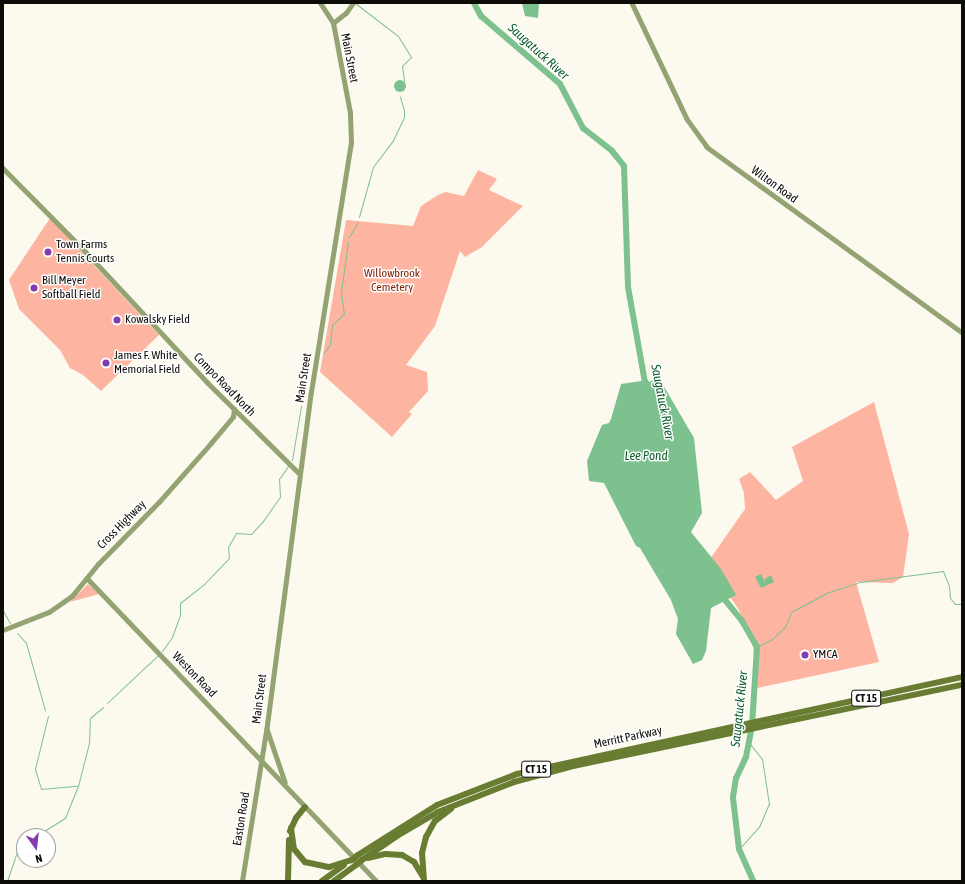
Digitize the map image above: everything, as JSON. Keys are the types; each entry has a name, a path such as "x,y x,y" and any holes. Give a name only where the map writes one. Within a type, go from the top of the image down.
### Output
{"highway":[{"name":"Merritt Parkway","path":"360,858 426,818 495,788 566,768 962,676"},
{"name":"Merritt Parkway","path":"771,721 962,684"},
{"name":"Merritt Parkway","path":"322,881 354,862 437,805 503,778 555,764 731,730"},
{"path":"424,880 424,844 435,821 451,809 495,788"},
{"path":"288,881 291,828 305,807"},
{"path":"291,828 294,849 305,862 329,867 354,862"},
{"path":"360,858 384,854 402,855 414,862 424,880"},
{"name":"Merritt Parkway","path":"334,881 354,862"}],"main road":[{"name":"Main Street","path":"261,760 267,725 300,474 351,136 350,117 332,23 320,3"},
{"path":"332,23 349,10 353,3"},
{"name":"Wilton Road","path":"632,3 686,118 707,147 962,332"},
{"name":"Compo Road North","path":"3,168 234,409 300,474"},
{"name":"Cross Highway","path":"3,630 57,608 72,596 211,443 233,417 234,409"},
{"name":"Weston Road","path":"87,578 377,881"},
{"name":"Weston Road","path":"267,725 277,763 286,785"},
{"name":"Easton Road","path":"242,881 261,760"}],"green space":[{"name":"Willowbrook Cemetery","path":"478,170 497,179 489,190 523,206 482,247 465,257 460,251 435,326 406,365 427,372 428,391 409,412 412,414 392,437 320,372 346,220 413,226 421,206 438,195 446,192 464,196"},
{"path":"50,218 159,335 101,391 83,375 70,368 60,350 19,309 9,280"},
{"path":"874,402 909,534 903,577 893,583 856,582 879,662 757,688 758,674 753,647 739,610 717,578 710,559 745,509 744,493 739,479 750,472 776,500 803,481 792,447"},
{"path":"88,584 99,594 70,602"}],"water":[{"path":"522,3 539,3 538,18 525,16"},
{"path":"398,80 402,80 406,86 402,92 398,92 394,88 394,84"},
{"name":"Lee Pond","path":"659,378 694,438 702,513 691,532 721,569 736,595 711,608 706,651 702,660 693,664 676,634 678,619 671,600 640,548 636,546 604,483 589,481 587,461 602,425 609,423 611,419 621,384 648,380 649,382"},
{"path":"761,574 765,582 765,579 771,575 774,582 761,588 755,577"}],"waterway":[{"path":"355,3 398,36 411,57 402,66 404,81"},
{"name":"Saugatuck River","path":"474,3 481,16 560,84 583,128 612,151 624,166 628,287 646,388"},
{"path":"359,217 373,167 393,140 404,117 404,110 400,97"},
{"path":"349,237 358,222"},
{"path":"324,353 330,344 332,325 344,314 341,293 348,241"},
{"path":"292,460 301,406"},
{"path":"162,651 172,637 180,615 180,603 204,584 229,558 228,547 236,533 251,534 263,521 280,497 279,479 288,466"},
{"path":"757,647 771,640 785,627 791,612 826,593 860,582 943,571 949,586 950,598 955,604 962,604"},
{"name":"Saugatuck River","path":"721,595 742,621 757,647 752,726 746,757 736,778 733,798 739,849 753,881"},
{"path":"3,611 10,623"},
{"path":"17,633 26,643 45,710"},
{"path":"107,703 157,656"},
{"path":"49,828 65,818 78,786 89,743 90,718 103,707"},
{"path":"48,716 35,769 41,789 77,786"},
{"path":"739,849 759,827 769,804 762,759 748,742"},
{"path":"7,881 16,855"}],"place":[{"name":"Town Farms Tennis Courts","path":"48,252"},
{"name":"Bill Meyer Softball Field","path":"34,288"},
{"name":"Kowalsky Field","path":"117,320"},
{"name":"James F. White Memorial Field","path":"106,363"},
{"name":"YMCA","path":"805,655"}]}
